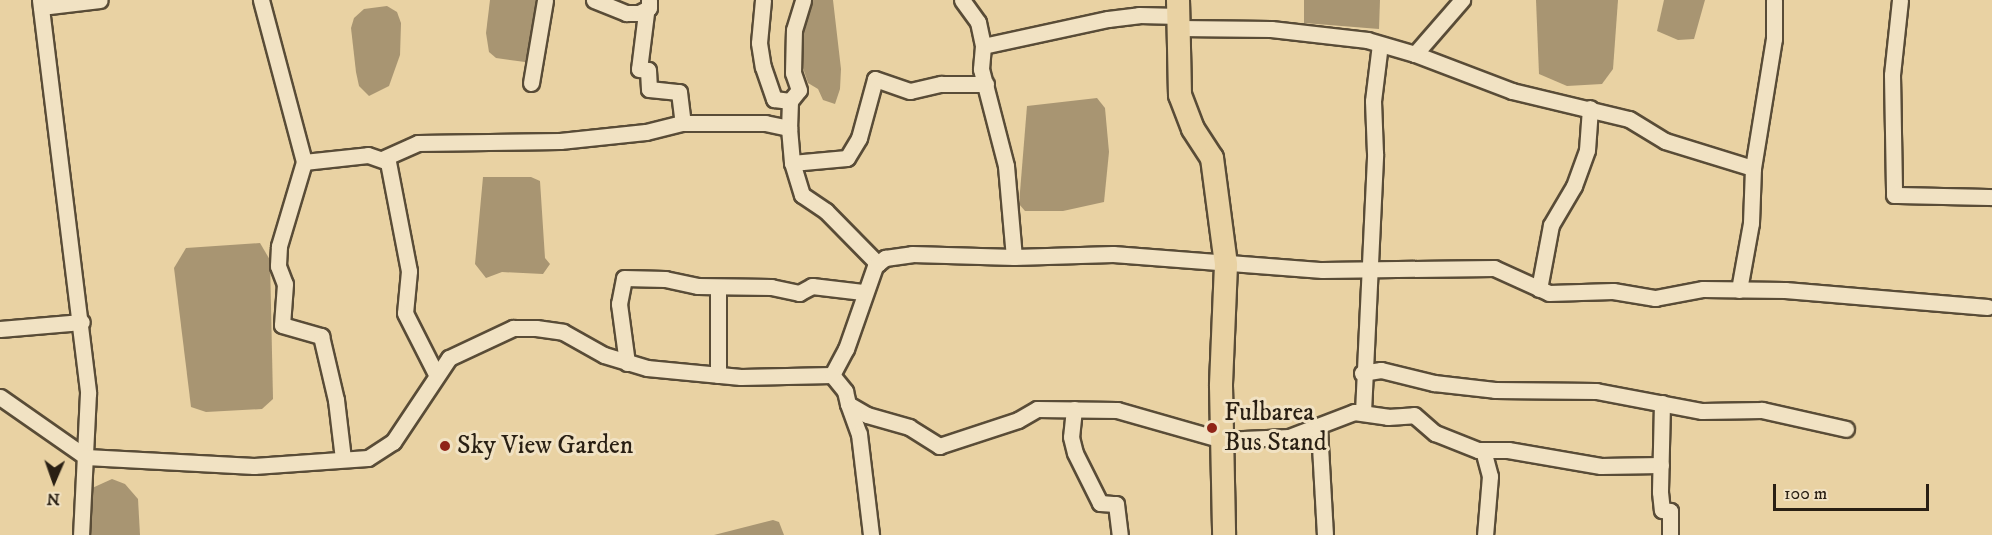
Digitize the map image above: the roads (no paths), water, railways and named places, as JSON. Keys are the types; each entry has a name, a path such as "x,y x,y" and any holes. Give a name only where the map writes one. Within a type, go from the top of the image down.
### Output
{"highway":[{"path":"1178,15 1180,94 1193,129 1212,158 1226,265 1222,440 1224,535"}],"street":[{"path":"81,535 88,393 82,322 40,3 100,0"},
{"path":"261,0 304,162 279,246 278,266 285,284 282,325 321,336 336,400 343,459"},
{"path":"531,83 546,0"},
{"path":"594,0 626,13 647,7 639,69 648,70 649,89 678,92 683,123"},
{"path":"763,0 759,43 763,67 774,99 790,101"},
{"path":"803,0 794,30 793,73 799,90 790,101 789,128 792,163 802,195 826,211 878,264"},
{"path":"962,0 978,22 983,46 981,69 1006,166 1014,257"},
{"path":"1415,54 1462,0"},
{"path":"1739,290 1751,223 1753,168 1774,39 1774,0"},
{"path":"1900,0 1892,75 1894,195 1992,197"},
{"path":"983,46 1108,19 1139,15 1178,15 1380,44 1415,54 1512,91 1629,119 1665,141 1697,153 1753,168"},
{"path":"1363,412 1362,373 1369,270 1373,101 1380,44"},
{"path":"792,163 847,158 859,138 875,79 910,91 940,84 986,84"},
{"path":"1539,289 1551,225 1574,186 1587,150 1590,108"},
{"path":"382,159 418,143 560,141 646,132 683,123 765,123 789,128"},
{"path":"304,162 368,154 388,162 409,271 405,313 436,374"},
{"path":"832,375 846,349 863,292 878,264 885,258 912,254 1014,257 1113,254 1226,265 1369,270 1494,268 1548,293 1613,291 1655,298 1703,290 1785,290 1987,307"},
{"path":"627,363 619,304 624,278 665,279 718,287 771,287 799,293 812,286 863,292"},
{"path":"718,287 718,375"},
{"path":"0,329 82,322"},
{"path":"0,398 86,457 254,466 368,458 393,442 436,374 460,351 513,328 523,327 563,333 627,363 718,375 832,375"},
{"path":"1362,373 1381,370 1434,383 1495,390 1596,391 1702,411 1762,410 1846,429"},
{"path":"832,375 844,391 859,434 871,535"},
{"path":"1662,403 1661,503 1662,510 1670,511 1670,535"},
{"path":"848,404 867,415 909,427 939,446 1018,420 1037,410 1117,410 1222,440 1289,437 1319,428 1354,412 1363,412 1388,417 1414,415 1435,433 1483,450 1508,450 1601,466 1661,465"},
{"path":"1074,409 1071,437 1075,453 1100,503 1116,504 1120,535"},
{"path":"1319,428 1325,535"},
{"path":"1483,450 1490,477 1485,535"}],"place":[{"name":"Fulbarea Bus Stand","path":"1212,428"},
{"name":"Sky View Garden","path":"445,446"}]}
